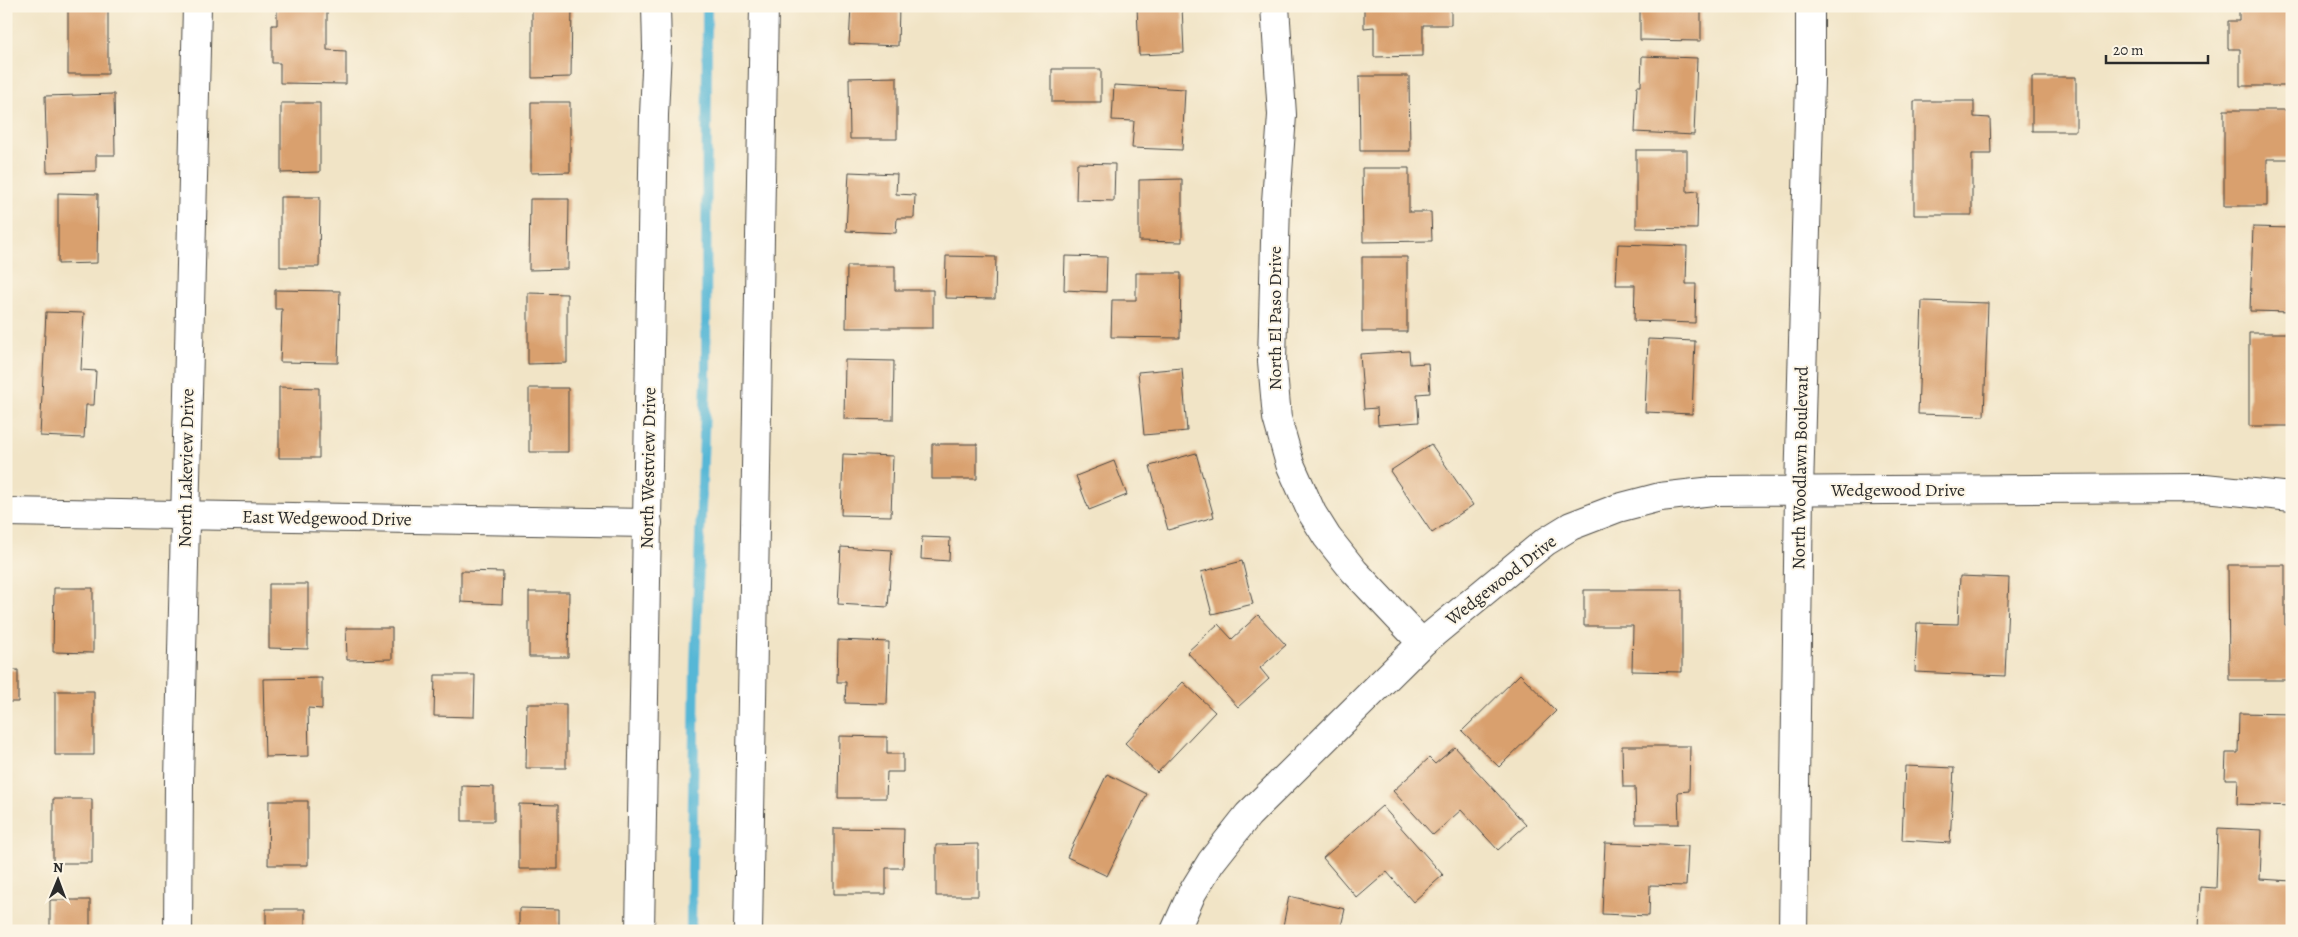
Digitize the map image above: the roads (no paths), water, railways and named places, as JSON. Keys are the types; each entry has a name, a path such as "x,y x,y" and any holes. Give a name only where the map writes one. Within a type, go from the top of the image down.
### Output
{"street":[{"name":"North Lakeview Drive","path":"178,931 185,515 197,6"},
{"name":"North Westview Drive","path":"640,931 656,6"},
{"path":"748,931 764,6"},
{"name":"North El Paso Drive","path":"1276,6 1282,115 1276,202 1272,361 1277,418 1290,464 1312,513 1327,537 1354,571 1422,643"},
{"name":"North Woodlawn Boulevard","path":"1793,931 1799,491 1810,80 1810,6"},
{"name":"Wedgewood Drive","path":"1174,931 1192,893 1211,862 1248,816 1422,643 1545,542 1571,526 1618,508 1660,497 1713,491 2205,488 2292,497"},
{"name":"East Wedgewood Drive","path":"6,512 648,523"}],"waterway":[{"path":"691,931 695,665 706,382 707,6"}]}
